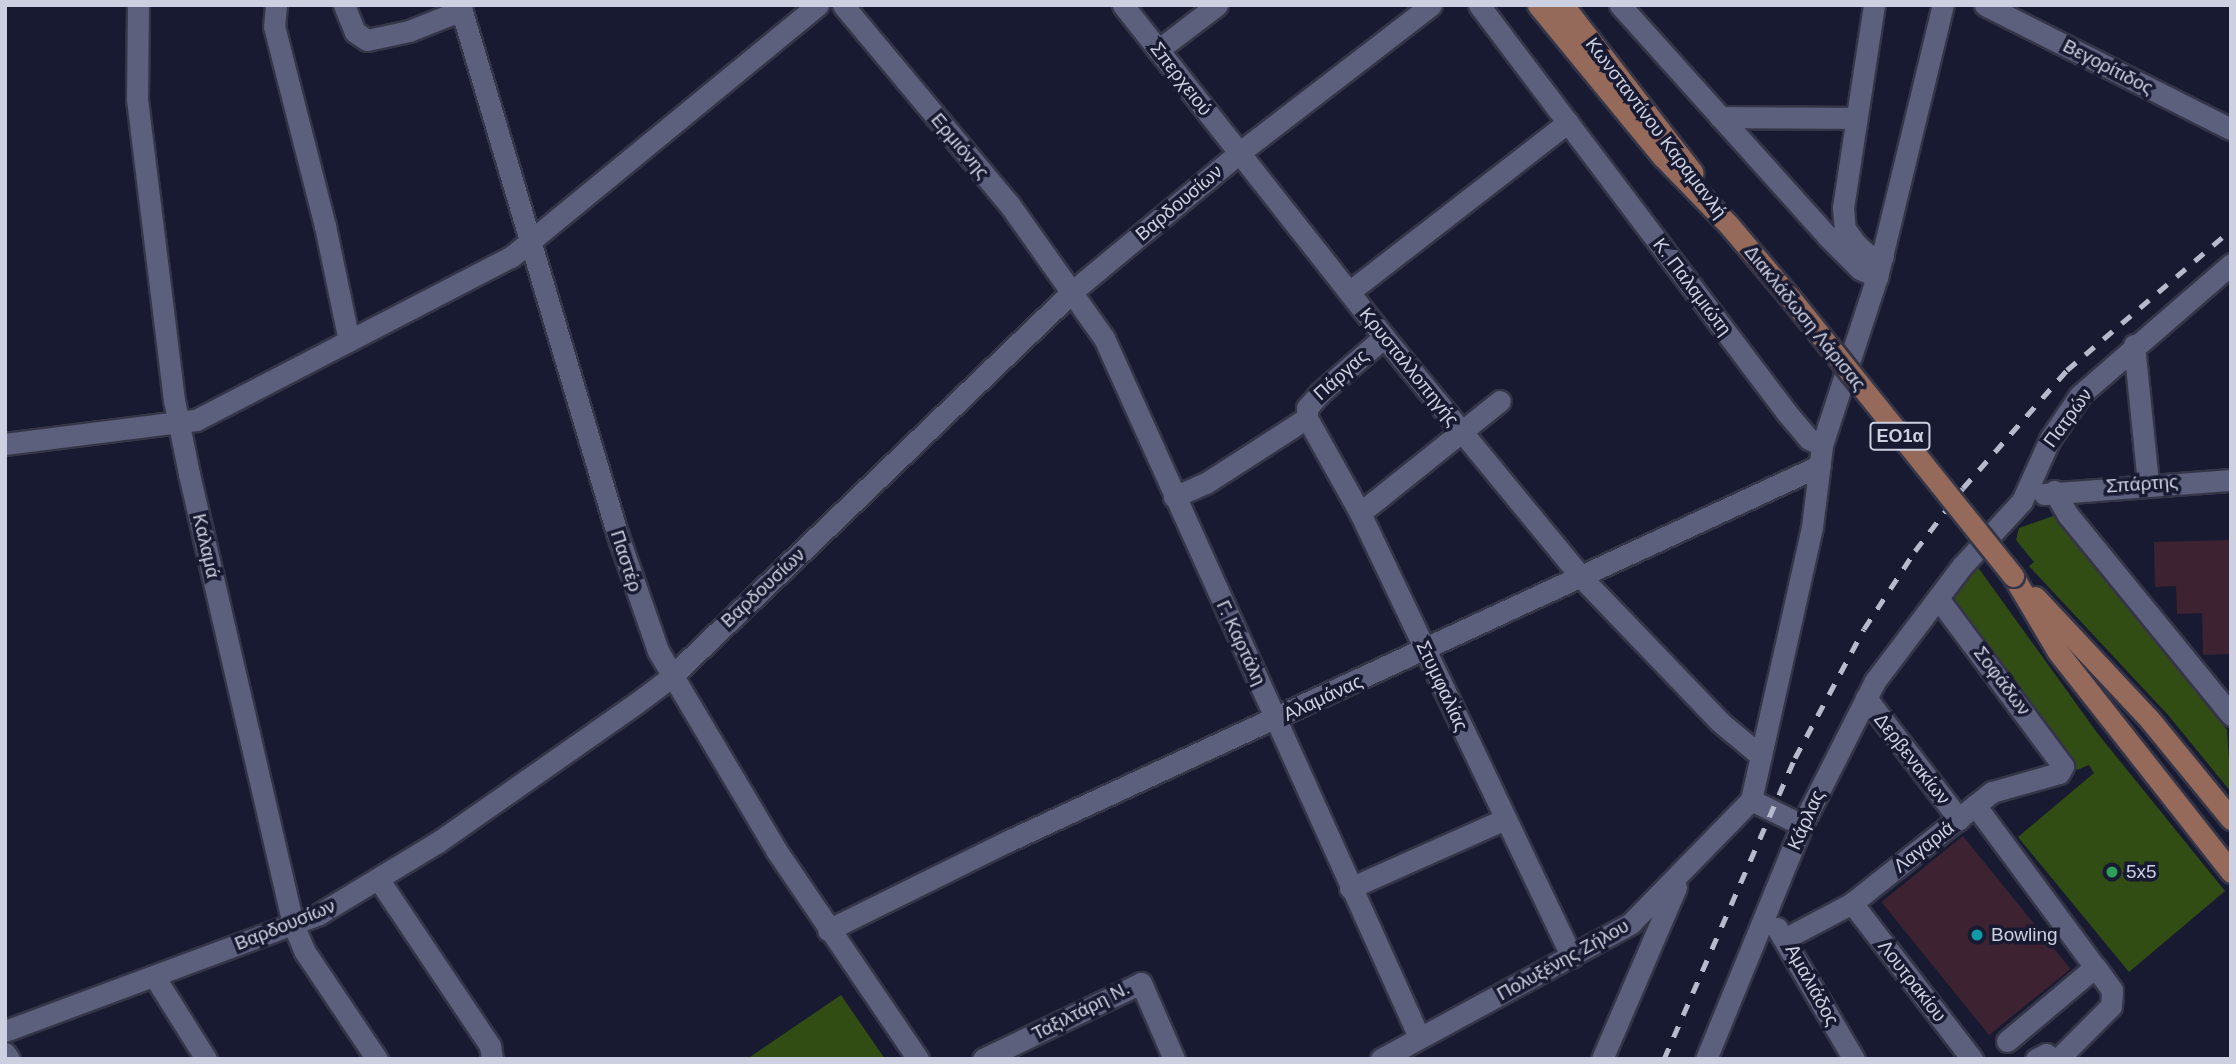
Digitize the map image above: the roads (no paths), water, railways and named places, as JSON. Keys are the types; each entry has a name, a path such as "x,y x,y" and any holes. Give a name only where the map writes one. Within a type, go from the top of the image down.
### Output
{"main road":[{"name":"Κωνσταντίνου Καραμανλή","path":"1538,5 1663,157 1728,223"},
{"name":"Κωνσταντίνου Καραμανλή","path":"1563,5 1728,223"},
{"name":"Διακλάδωση Λάρισας","path":"1728,223 2013,576 2115,681 2231,819"},
{"name":"Διακλάδωση Λάρισας","path":"2013,576 2058,652 2231,872"}],"street":[{"name":"Καλαμά","path":"138,5 137,99 179,423 293,924 305,952 377,1059"},
{"path":"344,5 355,32 367,40 409,31 461,7"},
{"path":"5,444 179,423 210,413 511,257 818,5"},
{"name":"Ερμιόνης","path":"843,5 1009,204 1074,290"},
{"name":"Σπερχειού","path":"1123,5 1239,153"},
{"path":"1157,50 1217,5"},
{"name":"Βαρδουσίων","path":"5,1031 293,924 379,880 671,677 1074,290 1239,153 1431,5"},
{"name":"Κ. Παλαμιώτη","path":"1479,5 1787,413 1809,439 1822,444"},
{"path":"1620,5 1847,257 1877,277"},
{"path":"1874,5 1854,118 1843,223 1868,255 1883,256"},
{"path":"1802,825 1751,800 1812,527 1822,444 1883,256 1942,5"},
{"name":"Βεγορίτιδος","path":"1985,5 2231,129"},
{"name":"Παστέρ","path":"461,7 532,239 617,533 639,602 671,677 828,930 918,1059"},
{"path":"274,11 349,341"},
{"path":"1720,117 1854,118"},
{"path":"1349,292 1568,122"},
{"name":"Κρυσταλλοπηγής","path":"1239,153 1384,337 1583,578 1720,722 1761,756"},
{"name":"Πατρών","path":"1938,598 2022,501 2065,415 2134,345 2231,264"},
{"name":"Γ. Καρτάλη","path":"1074,290 1104,338 1419,1037"},
{"name":"Πάργας","path":"1307,418 1307,408 1320,393 1384,337"},
{"path":"2134,345 2148,483"},
{"path":"1360,513 1500,401"},
{"path":"1174,498 1206,483 1307,418"},
{"name":"Στυμφαλίας","path":"1307,418 1360,513 1572,957"},
{"name":"Αλαμάνας","path":"828,930 1008,841 1426,651 1819,466"},
{"name":"Σπάρτης","path":"2022,501 2054,491 2148,483 2231,480"},
{"path":"2054,491 2068,515 2231,715"},
{"name":"Κάρλας","path":"1714,1053 1765,915 1802,825 1866,698 1938,598"},
{"name":"Σοφάδων","path":"1938,598 2063,766"},
{"name":"Δερβενακίων","path":"1866,698 1959,819"},
{"name":"Λαγαριά","path":"1786,937 1852,903 1975,805 2006,785 2059,773 2063,766"},
{"name":"Πολυξένης Ζήλου","path":"1381,1059 1631,923 1751,800"},
{"path":"1975,805 2112,990 2111,1006 2055,1059 2046,1054 2036,1059"},
{"path":"1350,888 1505,819"},
{"path":"1602,1059 1681,874"},
{"path":"379,880 490,1046 492,1059"},
{"name":"Λουτρακίου","path":"1852,903 1972,1059"},
{"name":"Αμαλιάδος","path":"1765,915 1786,937 1854,1059"},
{"path":"2007,1041 2095,967"},
{"path":"154,976 206,1059"},
{"name":"Ταξιλτάρη Ν.","path":"983,1059 1141,983 1174,1059"},
{"path":"5,1053 9,1059"}],"railway":[{"path":"1664,1059 1795,758 1864,629 1915,551 1963,488 2067,370 2231,230"}],"place":[{"name":"5x5","path":"2112,872"},
{"name":"Bowling","path":"1977,935"}]}
